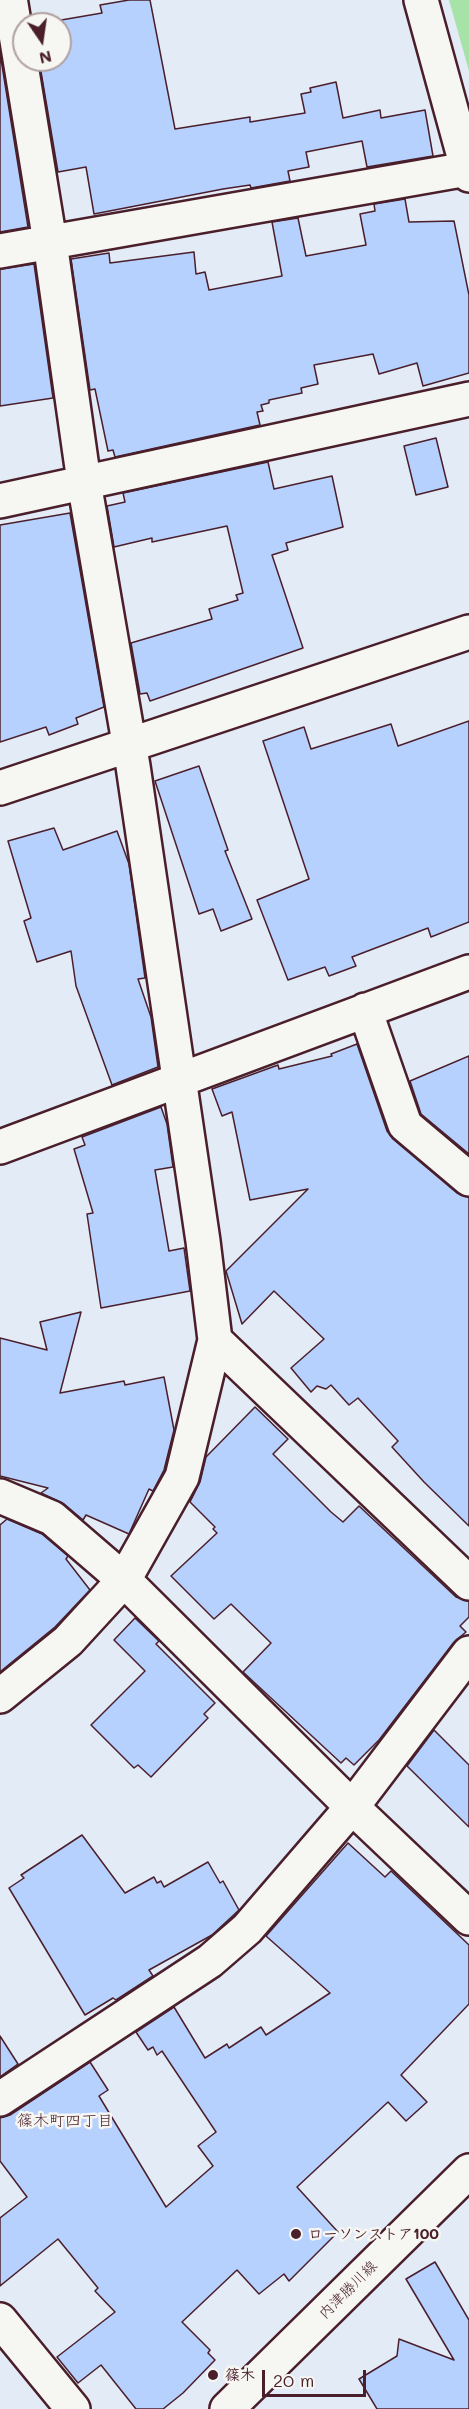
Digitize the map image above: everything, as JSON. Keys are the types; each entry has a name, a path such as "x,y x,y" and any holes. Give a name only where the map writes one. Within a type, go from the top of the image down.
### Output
{"street":[{"path":"0,250 468,172 421,0"},
{"path":"0,1696 68,1641 124,1580 182,1477 215,1340 203,1241 177,1079 130,746 84,482 15,4"},
{"path":"0,501 469,399"},
{"path":"0,788 469,632"},
{"path":"0,1147 177,1079 469,972"},
{"path":"365,1010 405,1125 469,1179"},
{"path":"215,1340 469,1583"},
{"path":"0,1496 52,1518 124,1580 352,1807 469,1918"},
{"path":"0,2099 210,1962 247,1929 352,1807 469,1653"},
{"name":"内津勝川線","path":"227,2409 469,2171"},
{"path":"0,2320 73,2409"}],"green space":[{"path":"449,0 469,0 469,71"}],"building":[{"path":"129,0 150,0 175,129 250,117 250,122 305,113 301,94 311,92 310,88 336,82 343,118 380,110 381,118 425,110 433,156 367,167 362,141 306,152 309,167 288,171 290,181 251,188 250,185 223,189 94,214 86,167 58,172 41,72 72,72 72,18 102,13 100,5"},
{"path":"0,53 28,227 0,232"},
{"path":"405,199 409,222 454,221 469,295 469,373 423,386 417,363 379,374 373,354 314,365 318,384 301,388 302,393 269,400 269,403 261,405 263,411 257,412 260,425 115,457 113,450 108,451 95,389 90,390 71,259 109,253 110,263 194,252 196,274 205,272 209,290 282,276 272,222 298,218 306,256 366,245 360,214 375,211 374,204"},
{"path":"34,264 53,398 0,406 0,269"},
{"path":"436,438 448,487 416,495 404,446"},
{"path":"268,462 274,489 332,476 343,527 286,543 288,550 272,555 303,648 150,701 147,693 140,694 131,643 212,619 209,609 238,600 236,595 243,593 227,526 152,542 152,538 114,547 107,506 125,502 123,493"},
{"path":"70,513 104,707 76,718 78,724 49,735 46,727 0,742 0,525"},
{"path":"469,721 469,922 431,937 428,928 352,957 356,966 329,976 325,967 288,980 257,900 309,879 263,741 304,727 311,749 391,724 398,746"},
{"path":"199,766 228,850 225,851 252,919 221,931 213,909 199,914 155,781"},
{"path":"54,828 63,850 117,831 129,864 145,978 138,979 151,1017 158,1067 112,1085 76,986 71,951 37,962 24,921 31,918 8,841"},
{"path":"357,1044 387,1131 393,1139 457,1193 469,1197 469,1526 392,1447 398,1441 358,1398 349,1405 331,1385 326,1389 317,1386 311,1392 291,1368 324,1339 274,1291 242,1324 226,1271 308,1189 250,1200 232,1112 222,1116 212,1089 278,1065 279,1069 332,1056 331,1054"},
{"path":"469,1056 469,1154 421,1114 410,1081"},
{"path":"161,1107 167,1124 173,1167 155,1170 169,1251 184,1248 190,1291 101,1308 87,1214 93,1213 74,1149 85,1145 82,1137"},
{"path":"81,1312 60,1393 124,1381 125,1385 164,1377 174,1430 164,1470 153,1491 149,1489 129,1534 86,1515 83,1520 64,1504 41,1493 48,1488 0,1476 0,1338 47,1350 40,1322"},
{"path":"255,1407 288,1439 273,1454 331,1512 343,1522 359,1506 456,1597 469,1601 469,1617 460,1626 466,1632 454,1642 379,1740 354,1765 346,1758 341,1763 243,1672 271,1643 231,1604 214,1619 171,1576 217,1533 213,1529 215,1527 190,1502 200,1482 206,1457"},
{"path":"7,1519 42,1534 68,1556 66,1559 90,1590 55,1627 0,1672 0,1525"},
{"path":"135,1618 159,1641 156,1644 215,1703 204,1714 208,1718 151,1777 138,1765 134,1768 91,1725 145,1671 114,1640"},
{"path":"434,1730 469,1765 469,1827 407,1766"},
{"path":"82,1835 125,1893 154,1877 157,1883 161,1881 164,1887 208,1862 220,1883 223,1881 239,1910 212,1935 149,1970 153,1976 116,2000 113,1998 85,2015 9,1888 24,1878 21,1875"},
{"path":"348,1843 385,1877 391,1871 469,1945 469,2004 401,2075 427,2102 406,2121 388,2102 297,2187 338,2232 289,2281 284,2274 259,2294 237,2270 182,2322 210,2350 208,2353 215,2360 183,2393 163,2409 136,2409 101,2365 78,2383 57,2357 115,2312 95,2291 98,2288 58,2239 0,2286 0,2218 27,2197 0,2161 0,2118 10,2115 90,2062 108,2090 99,2096 166,2207 213,2166 198,2146 216,2132 162,2051 157,2055 153,2047 148,2050 136,2032 174,2007 205,2058 227,2044 229,2048 261,2027 266,2035 330,1993 266,1936"},
{"path":"0,2036 18,2064 0,2077"},
{"path":"435,2262 469,2320 469,2409 377,2409 359,2379 397,2356 399,2339 454,2360 406,2279"}],"place":[{"name":"ローソンストア100","path":"296,2234"},
{"name":"篠木","path":"213,2375"}],"district":[{"name":"篠木町四丁目","path":"65,2121"}]}
